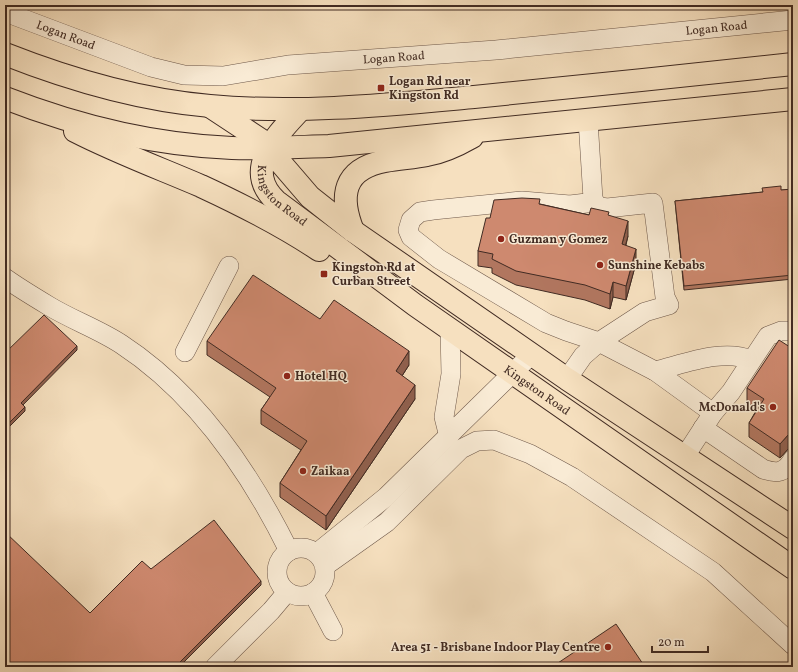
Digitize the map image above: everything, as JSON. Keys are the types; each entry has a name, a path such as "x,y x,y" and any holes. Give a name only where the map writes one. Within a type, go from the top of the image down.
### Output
{"main road":[{"path":"5,54 73,79 112,90 160,99 211,106 300,110 413,103 793,64"},
{"path":"5,98 37,110 99,128 154,140 207,146 269,148 329,146 793,99"},
{"path":"211,106 246,129 269,148"},
{"path":"37,110 117,152 201,186 264,216 310,244 378,290 415,305"},
{"path":"269,148 282,130 300,110"},
{"path":"353,231 346,208 345,196 349,182 359,171 383,161 426,156 444,151 482,131"},
{"name":"Kingston Road","path":"793,528 424,282 353,231 310,197 269,148 262,165 261,174 265,188 273,198 415,305 793,568"}],"street":[{"name":"Logan Road","path":"5,12 151,67 174,74 197,76 232,75 296,65 496,50 793,20"},
{"path":"568,379 583,356 599,342 645,312 668,304 665,297 653,203 607,208 597,206 593,199 588,120"},
{"path":"595,202 570,205 522,201 420,212 411,220 408,230 411,237 439,259 546,322 566,332 599,342 655,371 763,469 773,473 784,470 793,459"},
{"path":"424,282 439,259"},
{"path":"185,352 228,266"},
{"path":"5,278 49,306 85,323 120,344 139,357 171,384 209,425 241,468 266,506 289,551"},
{"path":"449,437 444,417 452,374 450,329"},
{"path":"685,456 708,420 731,392 761,344 768,336 781,331 793,331"},
{"path":"761,344 789,340 793,343"},
{"path":"321,560 449,437 532,354"},
{"path":"655,371 719,356 741,356 751,360"},
{"path":"321,560 387,522 452,456 477,441 494,440 530,454 572,477 713,572 793,645"},
{"path":"303,548 321,560 323,581 319,588 313,593 300,596 287,592 281,587 277,571 283,556 289,551 303,548"},
{"path":"215,667 271,611 287,592"},
{"path":"313,593 332,630"}],"building":[{"path":"781,186 781,190 793,189 793,275 684,286 675,201 763,192 762,188"},
{"path":"522,198 540,199 539,204 589,215 591,208 609,212 608,215 628,221 622,244 636,249 626,286 613,282 610,294 585,285 516,271 492,259 493,254 478,251 486,218 490,218 494,200"},
{"path":"253,275 320,319 334,300 409,351 396,371 415,385 326,516 280,483 307,441 261,410 276,388 207,341"},
{"path":"44,315 77,346 21,403 25,407 5,427 5,353"},
{"name":"McDonald's","path":"779,340 793,349 793,432 780,444 749,423 764,399 747,388"},
{"path":"214,520 261,581 175,667 5,667 5,532 90,613 142,561 151,569"},
{"name":"Area 51 - Brisbane Indoor Play Centre","path":"616,624 645,667 552,667"}],"place":[{"name":"Logan Rd near Kingston Rd","path":"381,88"},
{"name":"Guzman y Gomez","path":"501,239"},
{"name":"Sunshine Kebabs","path":"600,265"},
{"name":"Kingston Rd at Curban Street","path":"324,274"},
{"name":"Hotel HQ","path":"287,376"},
{"name":"McDonald's","path":"773,407"},
{"name":"Zaikaa","path":"303,471"},
{"name":"Area 51 - Brisbane Indoor Play Centre","path":"608,647"}]}
